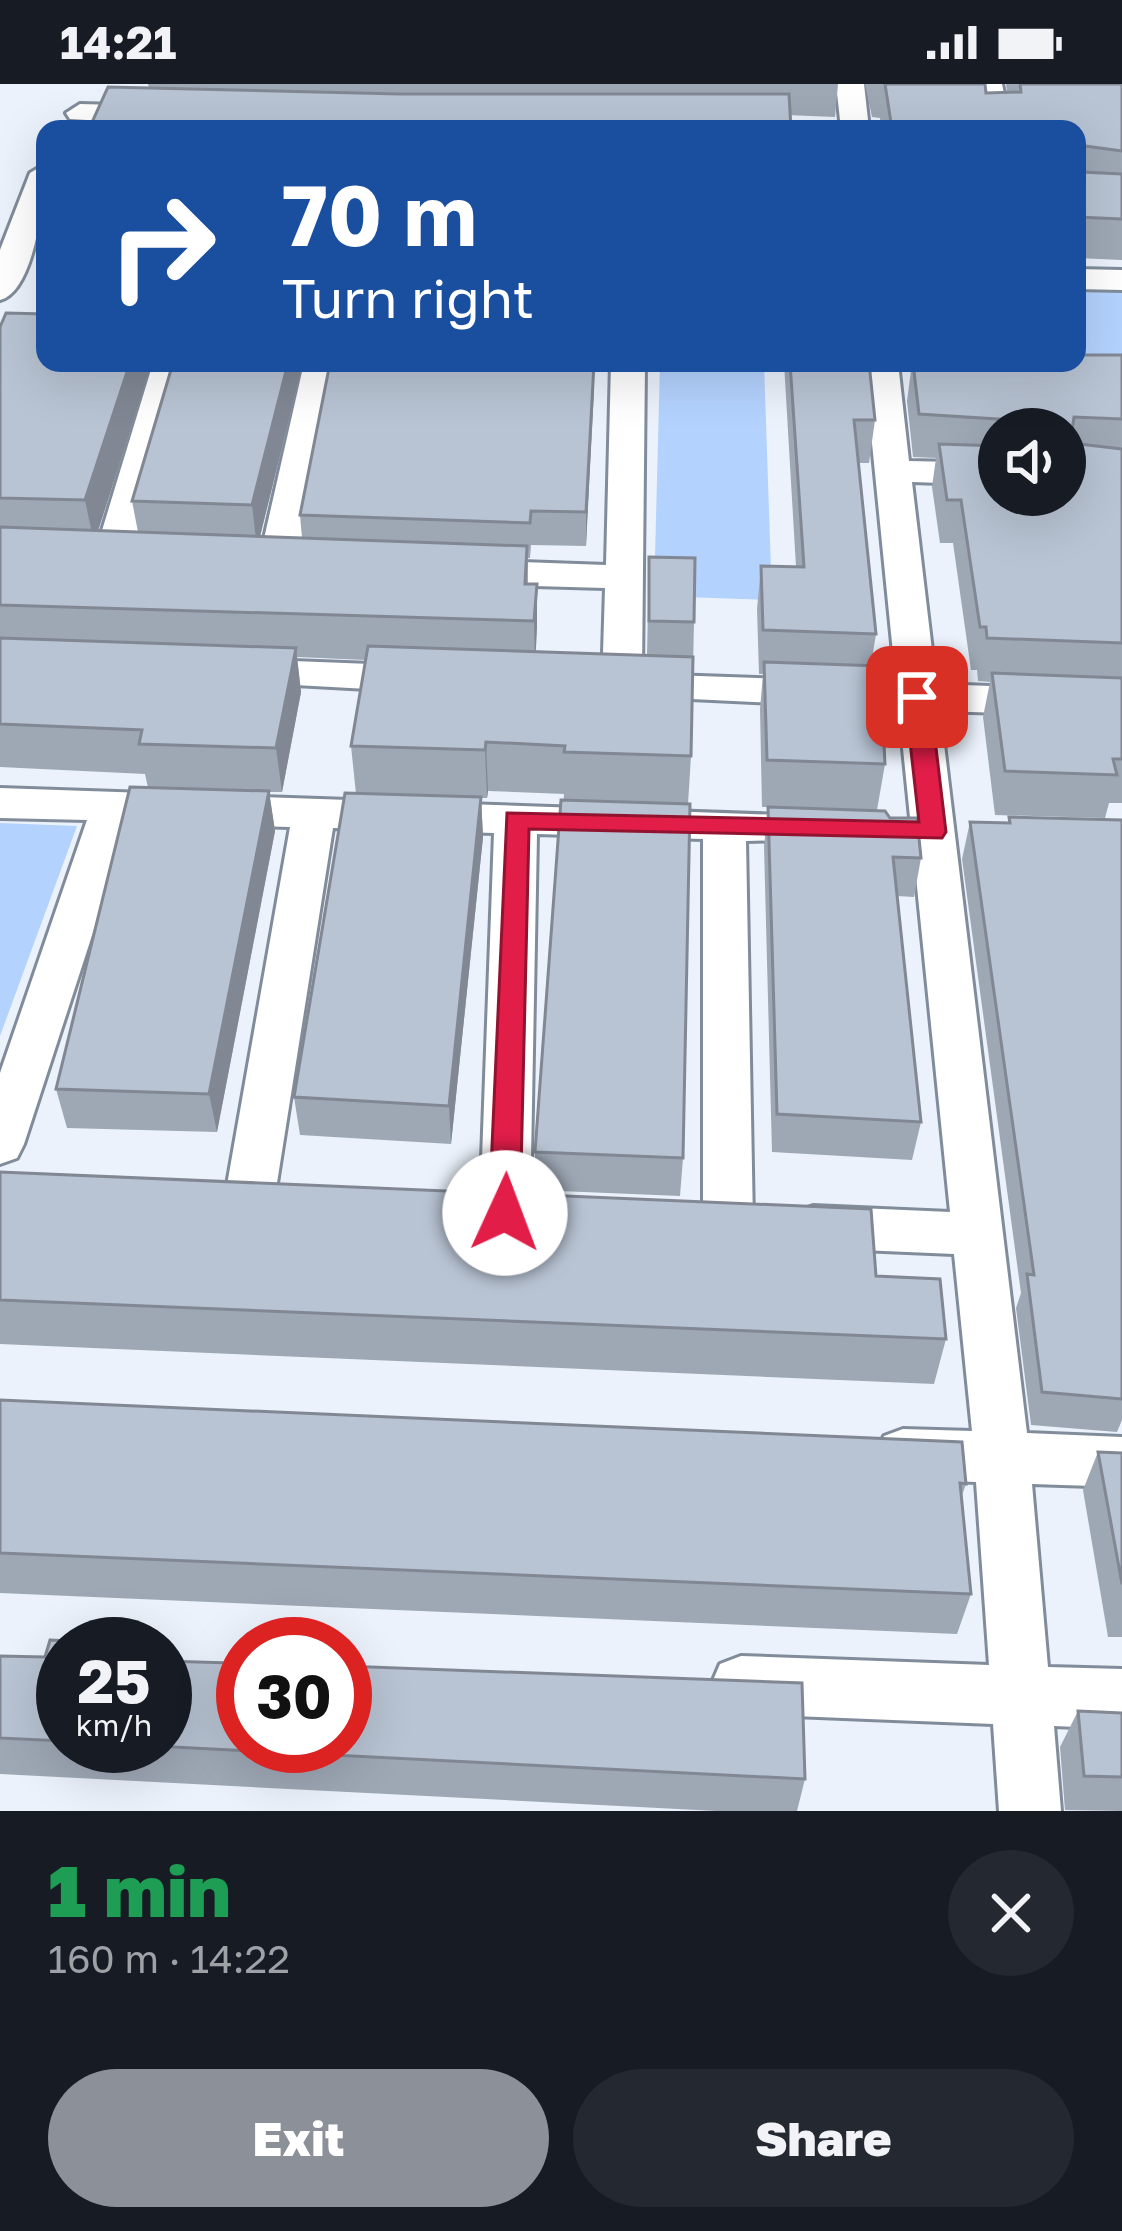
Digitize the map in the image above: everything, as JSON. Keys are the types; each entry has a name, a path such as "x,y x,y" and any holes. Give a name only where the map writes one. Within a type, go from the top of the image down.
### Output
{"street":[{"path":"77,120 105,84"},
{"path":"850,84 854,120"},
{"path":"988,84 995,120"},
{"path":"93,120 176,115"},
{"path":"0,290 36,195"},
{"path":"11,255 36,256"},
{"path":"1086,279 1122,280"},
{"path":"112,560 167,372"},
{"path":"277,566 319,372"},
{"path":"622,686 628,372"},
{"path":"890,374 892,471 917,697 916,831 978,1234 1002,1458 1030,1811"},
{"path":"892,471 978,473"},
{"path":"68,558 159,561"},
{"path":"230,564 323,567"},
{"path":"439,571 624,577"},
{"path":"191,670 454,680"},
{"path":"574,685 1122,704"},
{"path":"0,803 916,831"},
{"path":"0,1144 113,807"},
{"path":"250,1202 314,813"},
{"path":"504,1213 516,819"},
{"path":"724,825 706,1222 978,1234"},
{"path":"859,1452 1122,1462"},
{"path":"694,1683 1122,1699"}],"shaded area":[{"path":"1086,291 1122,292 1122,374 1059,372 1086,372"},
{"path":"660,372 764,372 772,600 654,596"},
{"path":"0,823 77,826 0,1036"}],"building":[{"path":"885,84 985,84 986,93 1021,92 1020,84 1122,84 1122,151 1086,146 1086,120 891,120"},
{"path":"108,87 400,94 789,94 790,120 93,120"},
{"path":"1086,172 1122,174 1122,219 1086,217"},
{"path":"6,313 36,314 36,372 127,372 85,500 0,498 0,327"},
{"path":"1086,355 1122,355 1122,419 1086,418 1086,408 978,408 978,418 919,414 914,372 1086,372"},
{"path":"170,372 286,372 252,505 132,501"},
{"path":"328,372 594,372 586,512 531,511 530,523 300,515"},
{"path":"791,372 870,372 875,420 854,420 876,634 763,630 761,566 804,567"},
{"path":"939,444 978,445 978,516 1086,516 1086,445 1122,449 1122,643 987,638 986,627 980,627 961,500 947,500"},
{"path":"0,527 527,546 525,584 537,584 534,621 0,605"},
{"path":"649,557 695,558 694,622 649,621"},
{"path":"0,638 296,648 276,748 139,744 142,730 0,724"},
{"path":"368,646 693,657 691,756 564,752 565,746 486,742 485,750 351,746"},
{"path":"764,662 880,666 885,764 767,760"},
{"path":"992,673 1122,678 1122,759 1113,759 1117,775 1005,771"},
{"path":"130,787 269,791 209,1094 56,1089"},
{"path":"345,793 481,797 449,1106 294,1097"},
{"path":"561,800 690,804 683,1158 535,1152"},
{"path":"768,807 885,811 890,818 917,818 921,858 893,857 921,1122 777,1114"},
{"path":"1009,817 1122,820 1122,1399 1042,1392 1027,1274 1034,1275 970,822 1010,823"},
{"path":"0,1172 871,1209 876,1276 940,1279 946,1339 0,1300"},
{"path":"0,1400 962,1442 966,1484 960,1483 971,1594 0,1553"},
{"path":"1098,1452 1122,1453 1122,1584"},
{"path":"0,1656 36,1657 36,1740 0,1738"},
{"path":"192,1662 216,1663 216,1749 192,1748"},
{"path":"372,1667 802,1683 805,1779 372,1757"},
{"path":"1078,1711 1122,1713 1122,1777 1084,1776"}],"route":[{"path":"505,1213 516,819 933,832 917,697"}]}
